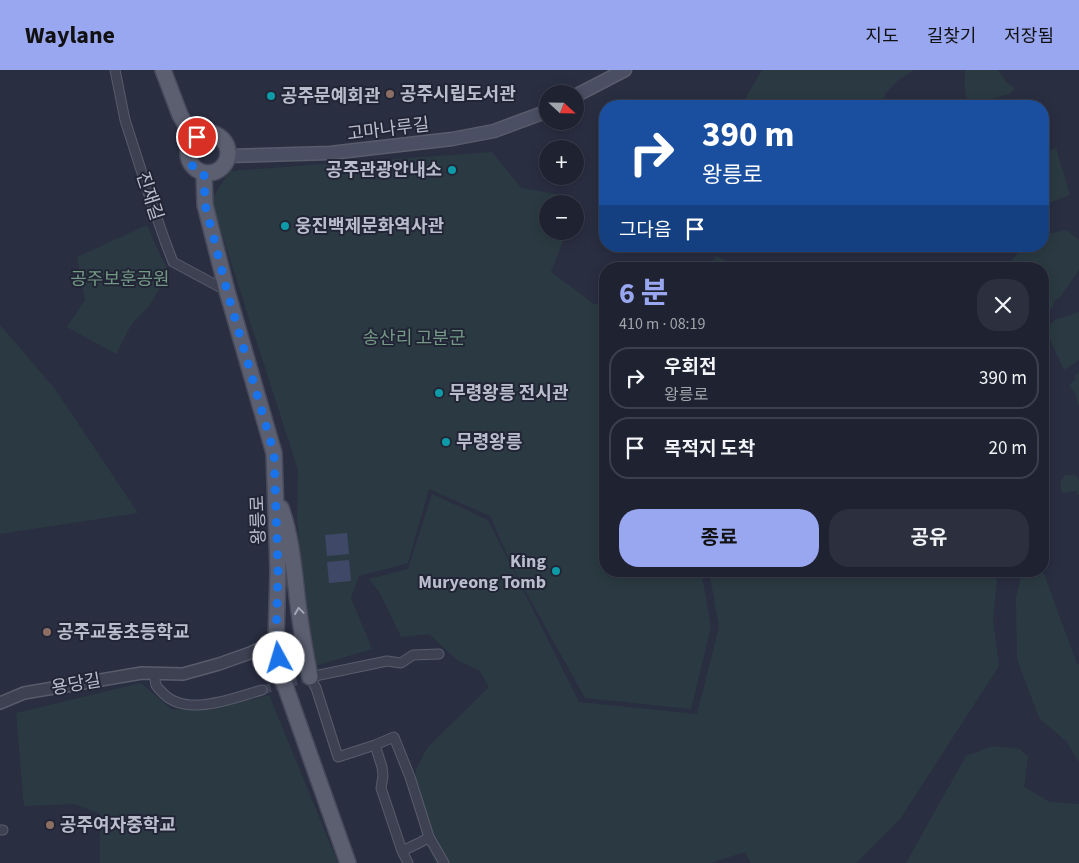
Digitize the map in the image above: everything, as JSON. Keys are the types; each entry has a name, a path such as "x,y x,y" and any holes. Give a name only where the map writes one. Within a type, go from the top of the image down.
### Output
{"main road":[{"path":"163,70 180,115 194,139"},
{"path":"584,91 625,70"},
{"name":"고마나루길","path":"227,156 330,153 452,139 494,131 539,114"},
{"path":"203,134 216,135 221,138 227,149 226,162 222,167 211,173 198,171 189,160 188,154 189,147 194,139 203,134"},
{"name":"왕릉로","path":"204,173 205,205 227,291 274,453 278,571 276,641 281,674 348,863"},
{"path":"276,493 287,525 294,562 310,676"}],"street":[{"name":"진재길","path":"116,70 125,120 173,262 227,291"},
{"name":"용당길","path":"0,703 24,694 142,673 183,674 250,653 276,641"},
{"path":"439,654 413,654 401,663 387,661 310,676 316,688 338,757 394,737 410,777 429,837 444,863"},
{"path":"154,673 157,686 166,697 177,703 195,706 262,690"},
{"path":"375,745 382,767 381,788 402,851 408,863"},
{"path":"402,851 429,837"}],"green space":[{"path":"762,70 914,70 897,81 885,94 884,100 744,100"},
{"path":"965,70 998,70 1007,83 1015,88 1011,93 989,100 968,100"},
{"path":"1056,148 1070,195 1049,203 1049,151"},
{"name":"송산리 고분군","path":"492,152 521,188 561,195 539,195 539,240 563,240 551,272 594,304 599,304 599,577 702,577 711,627 691,709 585,698 515,572 490,516 429,489 408,563 359,576 351,598 372,649 315,666 297,522 298,470 211,200 230,171"},
{"name":"공주보훈공원","path":"147,225 169,271 150,305 131,325 116,354 67,327 85,300 77,257"},
{"path":"1066,230 1079,240 1079,270 1049,310 1049,262 1010,262 1019,252 1049,252 1049,234"},
{"path":"717,256 729,262 711,262"},
{"path":"1079,312 1079,360 1064,370 1049,338 1049,325 1055,320"},
{"path":"0,325 55,389 138,513 0,534"},
{"path":"1079,372 1079,406 1077,397 1069,385 1075,380 1075,375"},
{"path":"1065,475 1075,475 1079,480 1078,495 1076,491 1063,493 1061,484"},
{"path":"432,494 488,520 579,702 697,714 719,627 710,577 994,577 997,580 993,619 999,666 900,819 856,863 751,863 745,852 711,863 436,863 422,836 415,790 416,770 427,748 489,687 479,670 458,661 429,634 401,637 380,593 369,579 408,569"},
{"path":"1021,577 1045,577 1077,664 1079,664 1079,762 1067,742 1039,718 1017,659 1016,598"},
{"path":"141,683 171,709 209,710 269,695 338,863 100,863 100,814 75,804 24,806 16,713"},
{"path":"992,746 1020,749 1028,757 1024,787 1050,802 1079,804 1079,863 906,863 966,756"}],"water":[{"path":"347,533 349,554 327,556 325,535"},
{"path":"349,560 351,581 329,583 327,562"}],"tunnel":[{"path":"262,690 310,677"}],"place":[{"name":"공주시립도서관","path":"390,94"},
{"name":"공주문예회관","path":"271,96"},
{"name":"공주관광안내소","path":"452,170"},
{"name":"웅진백제문화역사관","path":"285,226"},
{"name":"무령왕릉 전시관","path":"439,393"},
{"name":"무령왕릉","path":"446,442"},
{"name":"King Muryeong Tomb","path":"556,571"},
{"name":"공주교동초등학교","path":"47,632"},
{"name":"공주여자중학교","path":"50,825"}],"route":[{"path":"197,137 189,147 189,160 198,171 204,173 205,205 227,291 274,453 278,571 276,641 279,658"}]}
